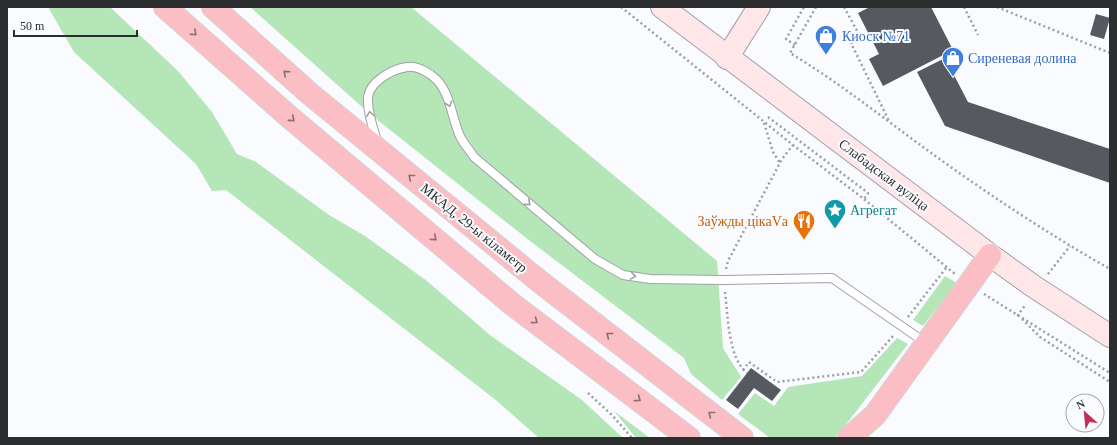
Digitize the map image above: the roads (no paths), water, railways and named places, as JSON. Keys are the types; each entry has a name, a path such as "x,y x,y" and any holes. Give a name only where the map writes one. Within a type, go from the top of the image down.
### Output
{"highway":[{"path":"165,7 287,115 512,304 689,438"},
{"name":"МКАД, 29-ы кіламетр","path":"214,7 310,94 380,152 539,281 742,438"},
{"path":"849,438 875,415 990,255"},
{"path":"867,438 875,415"}],"main road":[{"name":"Слабадская вуліца","path":"662,7 727,58 990,255 1033,286 1110,336"},
{"path":"727,58 759,7"}],"lane":[{"path":"380,152 370,114 368,95 374,84 388,73 408,66 425,71 438,81 445,94 459,135 474,157 594,259 623,275 650,279 723,280 832,278 926,343"}],"place":[{"name":"Киоск №71","path":"826,56"},
{"name":"Сиреневая долина","path":"953,78"},
{"name":"Агрегат","path":"835,230"},
{"name":"Заўжды цікаVа","path":"804,240"}]}
